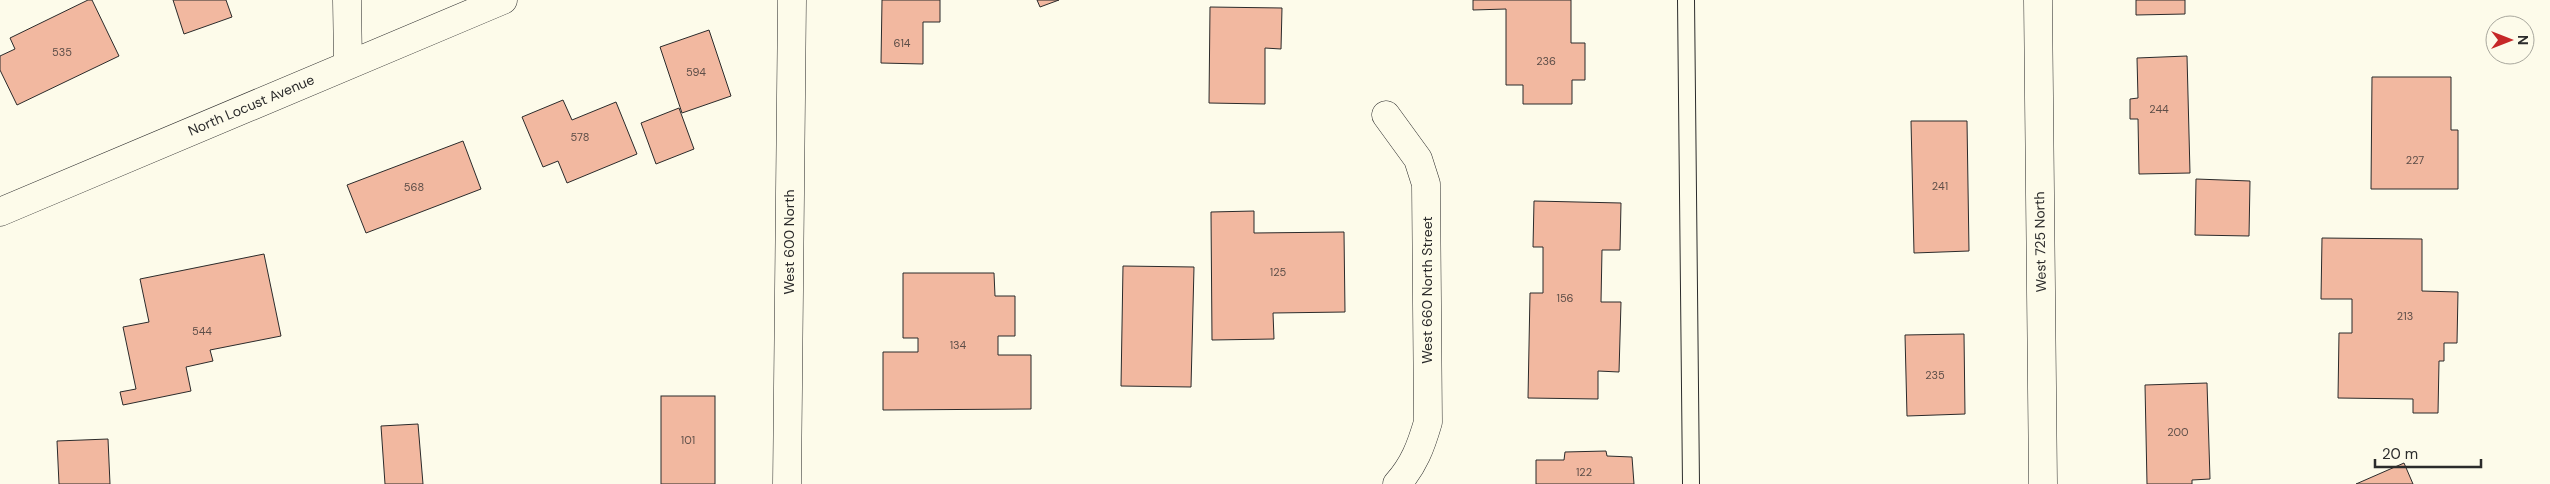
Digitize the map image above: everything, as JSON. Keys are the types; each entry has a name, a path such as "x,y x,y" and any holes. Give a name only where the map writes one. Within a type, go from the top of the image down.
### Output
{"street":[{"path":"347,0 348,63"},
{"name":"North Locust Avenue","path":"0,212 348,63 503,0"},
{"name":"West 600 North","path":"787,484 792,0"},
{"name":"West 725 North","path":"2038,0 2043,484"},
{"name":"West 660 North Street","path":"1386,115 1418,159 1426,184 1428,422 1421,448 1402,479"}],"lane":[{"path":"1686,0 1691,484"}],"building":[{"path":"88,0 92,0 119,56 17,105 0,70 0,56 15,49 10,38"},
{"path":"173,0 226,0 232,17 184,34"},
{"path":"882,0 940,0 940,22 923,22 923,64 881,63"},
{"path":"1037,0 1059,0 1040,7"},
{"path":"1473,0 1571,0 1571,43 1585,43 1585,80 1572,80 1572,104 1523,104 1523,85 1506,85 1506,9 1473,10"},
{"path":"2136,0 2185,0 2185,14 2136,15"},
{"path":"1210,7 1282,8 1281,49 1265,48 1265,104 1209,103"},
{"path":"709,30 731,96 682,113 660,47"},
{"path":"2187,56 2190,173 2139,174 2138,119 2130,119 2130,99 2138,98 2137,58"},
{"path":"2372,77 2451,77 2451,130 2458,130 2458,189 2371,189"},
{"path":"563,100 572,120 616,102 637,154 567,183 558,161 543,167 522,117"},
{"path":"679,108 694,149 656,164 641,123"},
{"path":"1911,121 1967,121 1969,251 1914,253"},
{"path":"463,141 481,189 366,233 347,185"},
{"path":"2196,179 2250,181 2249,236 2195,235"},
{"path":"1534,201 1621,203 1620,250 1602,250 1601,302 1621,302 1619,372 1598,371 1598,399 1528,398 1530,293 1543,293 1543,247 1533,247"},
{"path":"1254,211 1254,233 1344,232 1345,312 1273,313 1274,339 1212,340 1211,212"},
{"path":"2322,238 2422,239 2422,291 2458,292 2457,343 2444,343 2444,361 2439,361 2438,413 2413,413 2413,399 2338,398 2339,333 2352,333 2352,299 2321,299"},
{"path":"264,254 281,336 210,350 213,361 186,367 191,391 123,405 120,392 136,389 123,327 149,322 140,279"},
{"path":"1123,266 1194,267 1191,387 1121,386"},
{"path":"903,273 994,273 995,296 1015,296 1015,336 998,336 998,355 1031,355 1031,409 883,410 883,352 918,352 918,338 903,338"},
{"path":"1964,334 1965,414 1907,416 1905,335"},
{"path":"2207,383 2210,479 2192,480 2192,484 2147,484 2145,385"},
{"path":"661,396 715,396 715,484 661,484"},
{"path":"418,424 423,484 385,484 381,426"},
{"path":"108,439 110,484 59,484 57,441"},
{"path":"1606,451 1607,456 1632,457 1634,484 1536,484 1536,460 1564,460 1565,452"},
{"path":"2404,463 2413,484 2356,484"}]}
